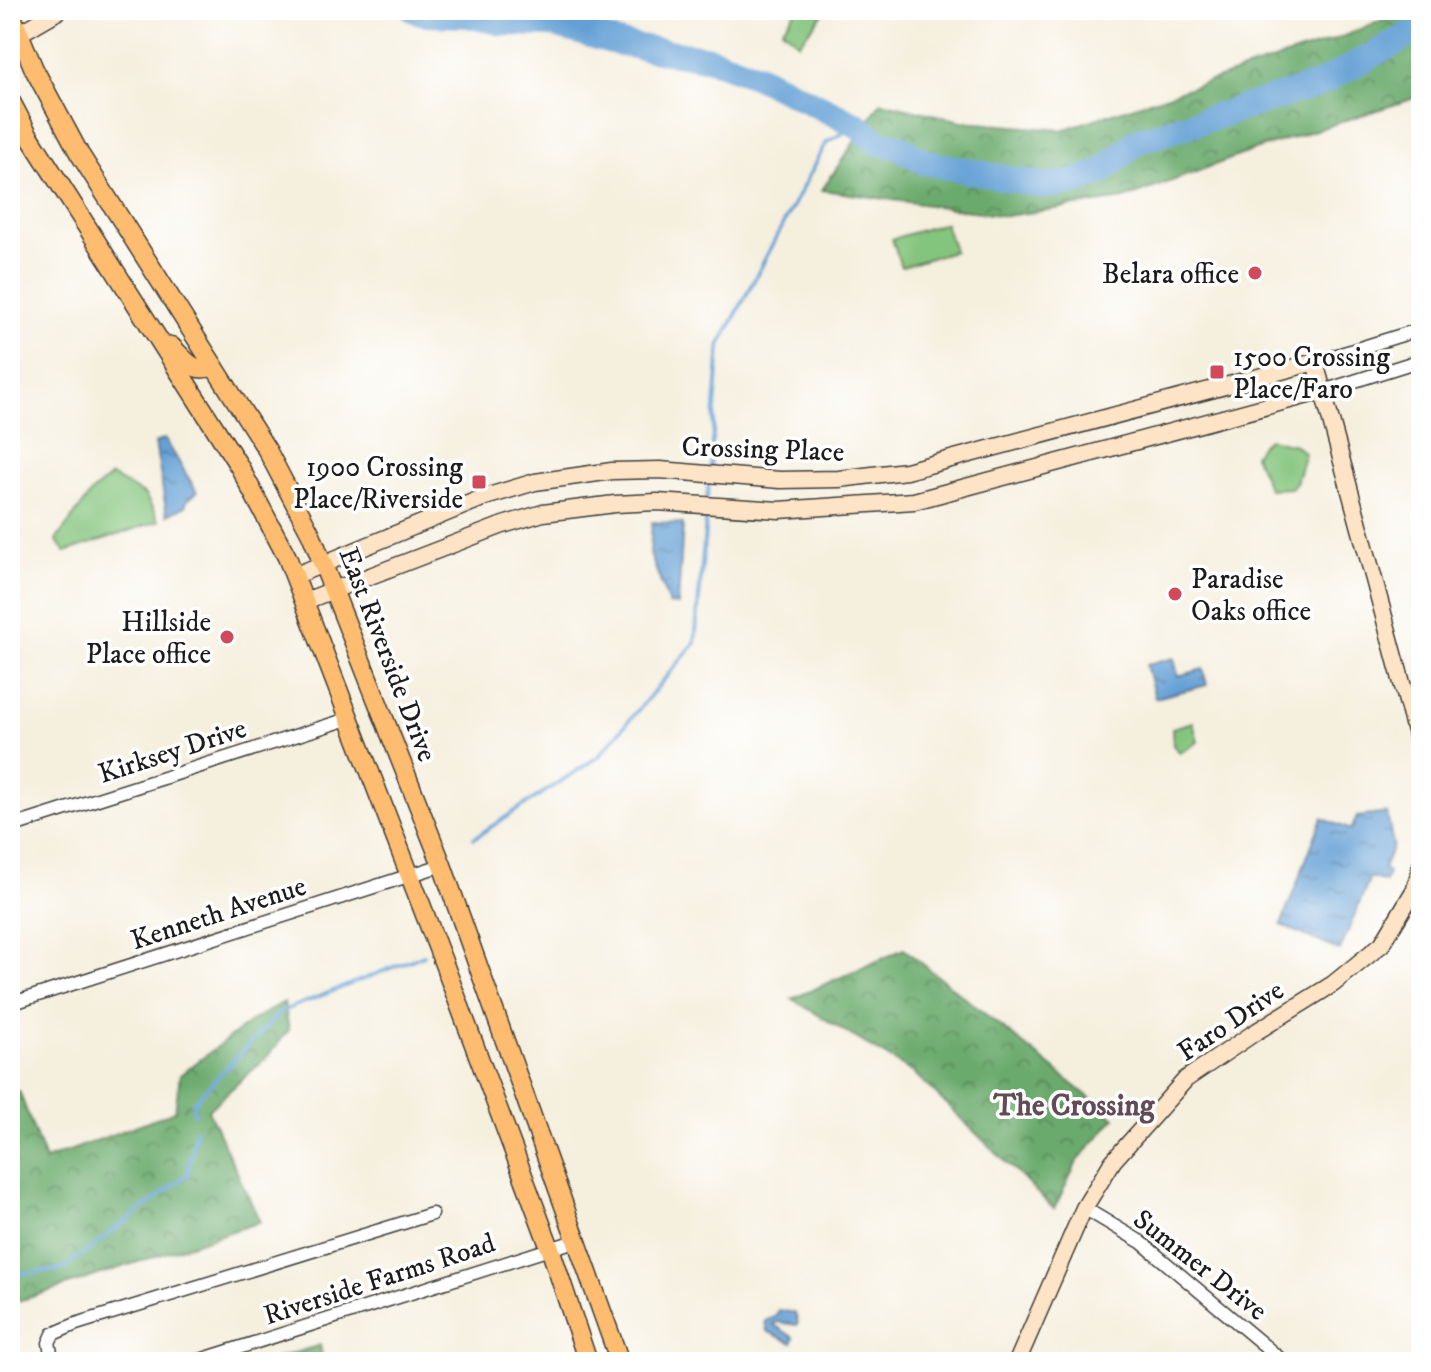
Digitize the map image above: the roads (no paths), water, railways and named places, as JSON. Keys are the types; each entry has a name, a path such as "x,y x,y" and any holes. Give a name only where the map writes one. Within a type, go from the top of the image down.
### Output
{"main road":[{"name":"East Riverside Drive","path":"10,12 14,37 54,110 267,450 324,563 442,865 620,1362"},
{"path":"10,100 28,134 263,507 305,601 348,719 411,875 550,1248 588,1362"},
{"path":"152,328 195,369 202,371 214,366"}],"street":[{"path":"14,37 60,10"},
{"name":"Crossing Place","path":"294,576 485,497 535,482 612,471 780,480 839,479 906,471 1315,362 1421,329"},
{"name":"Crossing Place","path":"305,601 533,515 615,504 691,504 779,510 914,501 1323,391 1421,360"},
{"path":"1315,362 1421,761"},
{"name":"Kirksey Drive","path":"10,827 348,719"},
{"name":"Kenneth Avenue","path":"10,1004 442,865"},
{"name":"Faro Drive","path":"1017,1362 1084,1208 1113,1161 1180,1085 1254,1033 1333,984 1382,944 1415,889 1421,865"},
{"name":"Summer Drive","path":"1084,1208 1141,1242 1284,1362"},
{"path":"53,1362 49,1343 53,1334 76,1324 432,1214"},
{"name":"Riverside Farms Road","path":"194,1362 578,1240"}],"water":[{"path":"165,439 197,492 186,502 186,506 167,515 155,443"},
{"path":"652,522 683,524 678,605 669,604 650,554"},
{"path":"1174,658 1178,676 1203,669 1207,685 1155,698 1146,665"},
{"path":"1387,813 1393,845 1383,869 1388,872 1385,882 1370,877 1340,951 1281,925 1322,818 1351,830 1357,817"},
{"path":"779,1310 795,1313 796,1325 773,1324 794,1338 792,1343 767,1331 765,1321 776,1316"}],"waterway":[{"path":"414,10 427,14 467,15 503,23 551,24 622,44 710,59 757,76 857,125 877,142 900,147 924,162 1045,186 1073,183 1102,172 1137,141 1320,84 1421,28"},
{"path":"710,471 720,345 826,143 857,125"},
{"path":"707,499 709,480"},
{"path":"474,838 598,757 695,643 707,508"},
{"path":"194,1113 193,1103 280,1012 424,955"},
{"path":"10,1275 63,1269 187,1175 196,1130"}],"place":[{"name":"Belara office","path":"1255,273"},
{"name":"1500 Crossing Place/Faro","path":"1217,372"},
{"name":"1900 Crossing Place/Riverside","path":"479,482"},
{"name":"Paradise Oaks office","path":"1175,594"},
{"name":"Hillside Place office","path":"227,637"}],"district":[{"name":"The Crossing","path":"1074,1105"}]}
